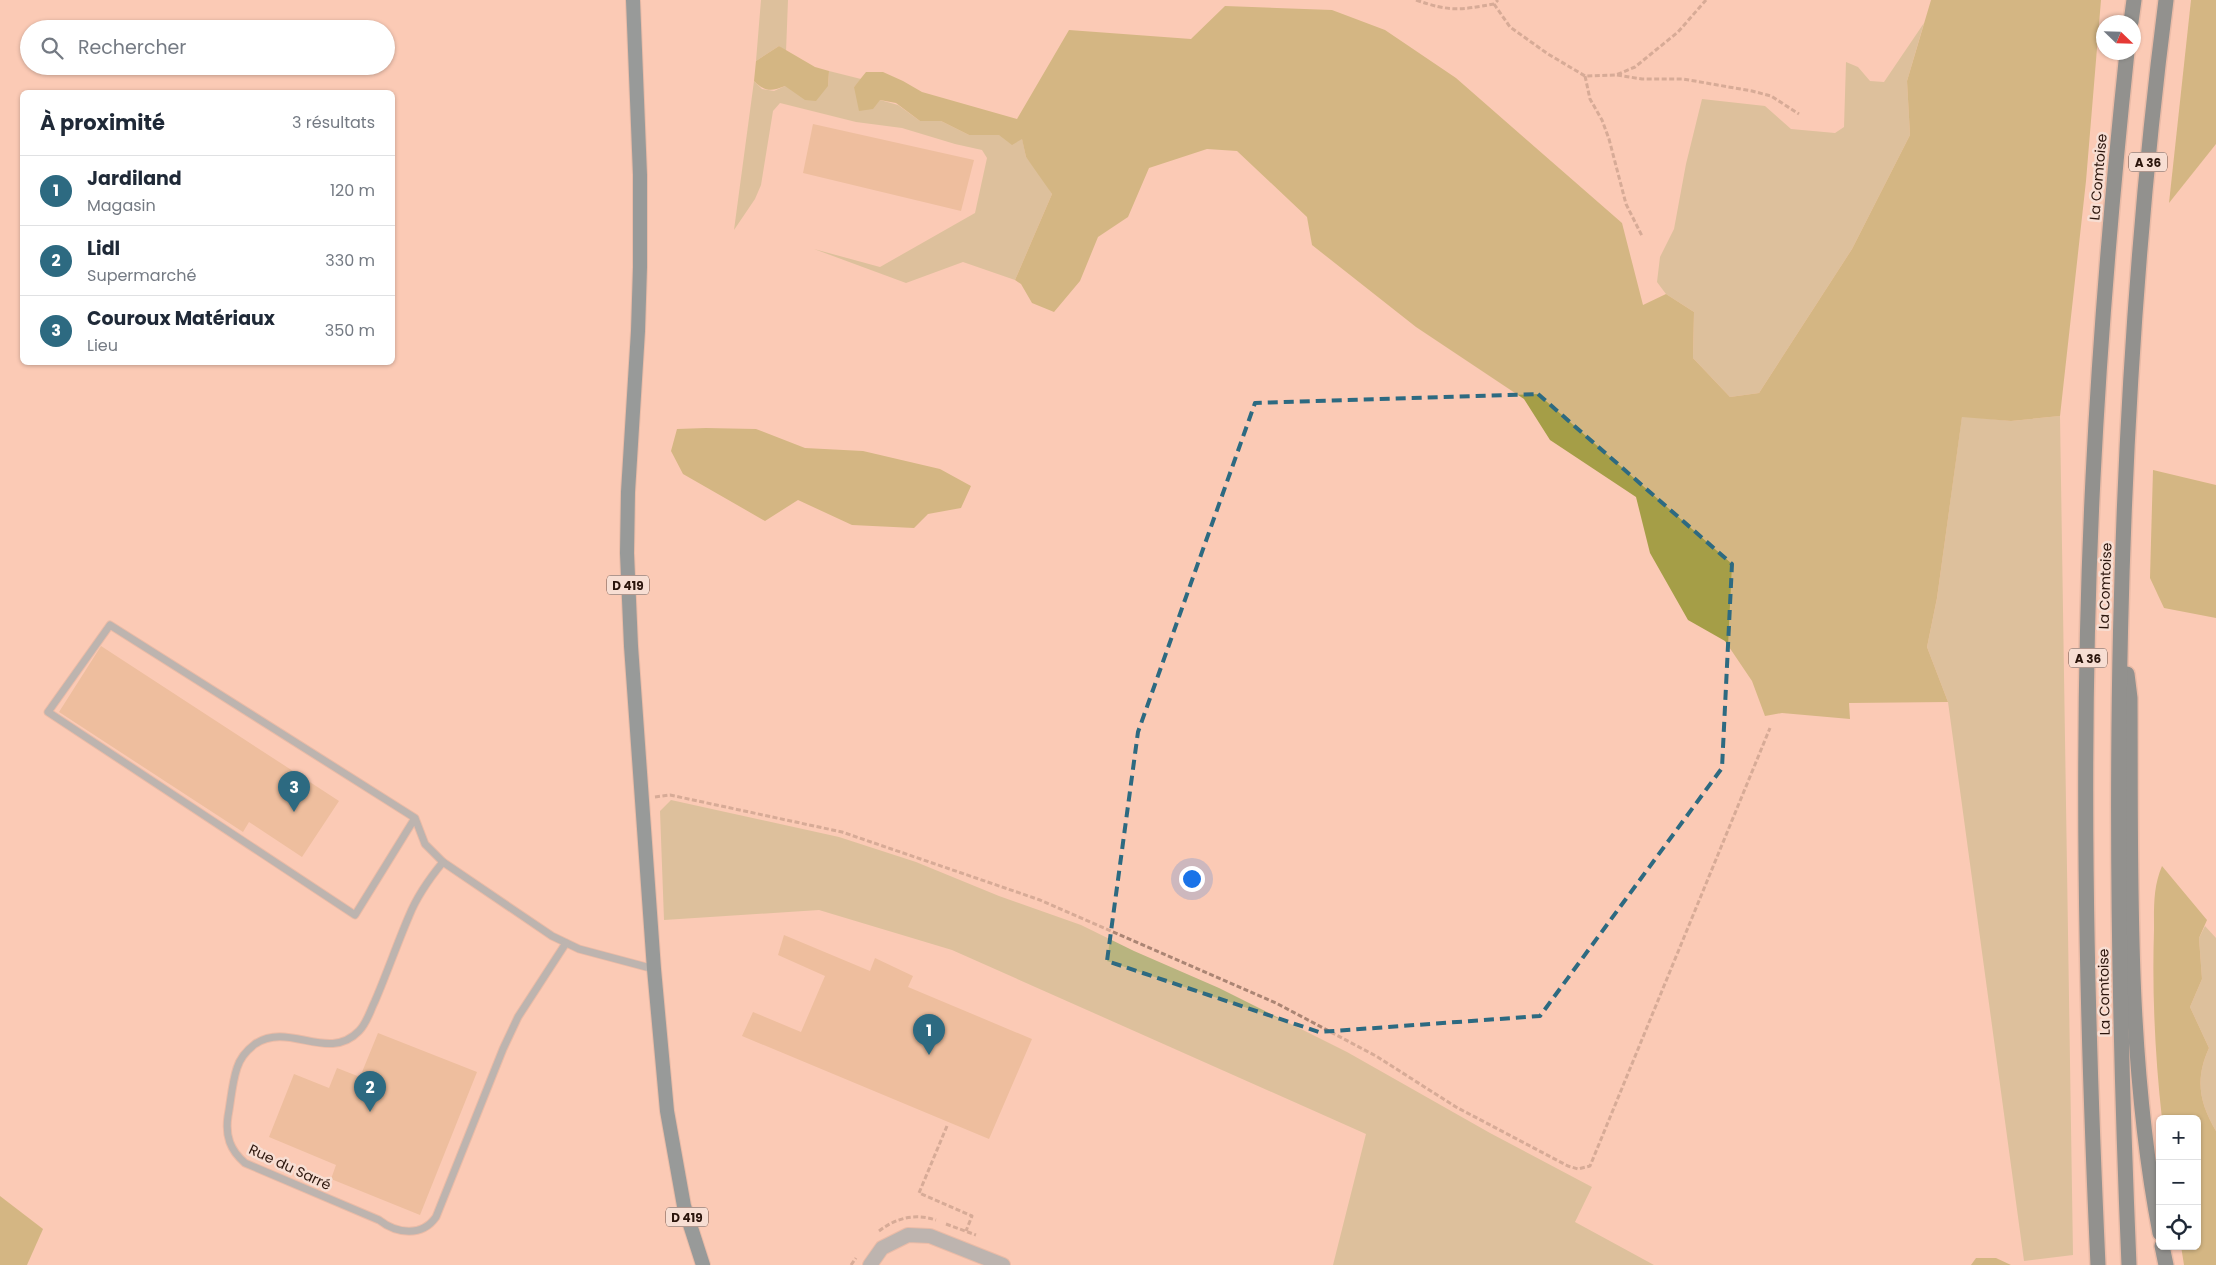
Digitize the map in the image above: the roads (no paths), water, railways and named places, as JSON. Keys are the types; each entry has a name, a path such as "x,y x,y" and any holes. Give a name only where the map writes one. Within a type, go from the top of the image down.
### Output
{"highway":[{"path":"2132,15 2134,0"},
{"name":"La Comtoise","path":"2129,1265 2123,1122 2118,913 2119,620 2134,324 2145,191 2166,0"},
{"name":"La Comtoise","path":"2098,1265 2091,1124 2087,934 2086,774 2090,547 2101,338 2126,60"},
{"path":"2119,620 2130,698 2134,999 2142,1108 2156,1205"},
{"path":"2163,1250 2166,1265"}],"main road":[{"name":"D 419","path":"633,0 640,175 640,268 638,340 628,492 627,553 654,969 667,1111 684,1206 703,1265"}],"street":[{"path":"870,1265 882,1248 908,1234 930,1236 999,1264"}],"lane":[{"path":"415,818 355,915 48,712 110,625 415,818 425,844 443,862 566,943 593,953 654,969"},
{"name":"Rue du Sarré","path":"443,862 426,884 409,915 382,985 365,1023 358,1032 350,1038 330,1044 306,1042 292,1036 270,1037 250,1048 243,1056 234,1077 226,1125 234,1151 245,1163 379,1220 393,1229 408,1232 428,1226 436,1217 503,1049 518,1017 566,943"}],"place":[{"name":"Couroux Matériaux","path":"294,812"},
{"name":"Jardiland","path":"929,1055"},
{"name":"Lidl","path":"370,1112"}]}
